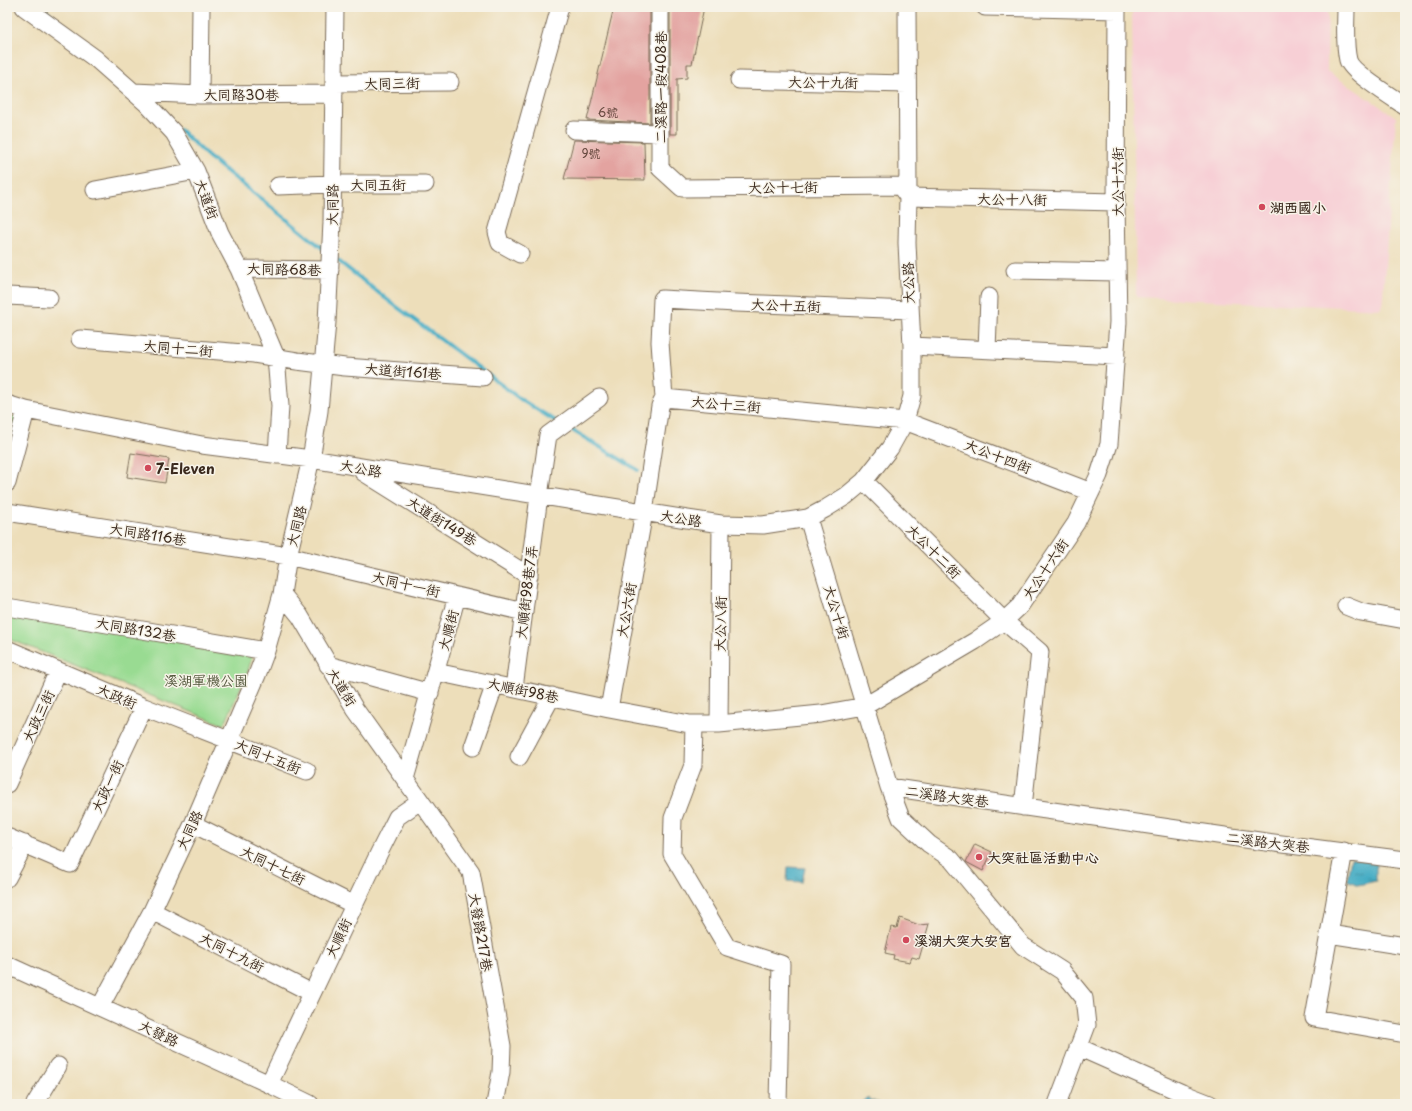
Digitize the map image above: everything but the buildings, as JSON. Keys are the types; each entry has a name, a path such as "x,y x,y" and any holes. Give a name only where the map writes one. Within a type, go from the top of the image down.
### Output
{"street":[{"name":"大道街","path":"24,7 139,92 147,104 174,133 196,171 220,233 239,269 276,357 280,406 277,455"},
{"path":"200,95 201,7"},
{"name":"大同路","path":"100,1007 152,911 193,824 257,675 266,651 282,594 288,556 312,459 319,411 327,322 330,260 335,7"},
{"path":"520,254 500,244 497,232 560,7"},
{"name":"二溪路一段408巷","path":"660,7 660,168"},
{"name":"大公路","path":"7,404 26,410 202,445 312,459 721,524 763,525 808,518 846,496 864,481 890,448 905,421 912,396 912,346 907,243 907,7"},
{"path":"985,7 1117,8"},
{"path":"1346,7 1346,46 1348,61 1357,72 1405,106"},
{"name":"大公十六街","path":"865,706 975,642 1004,621 1020,606 1076,523 1098,475 1109,444 1118,322 1116,202 1117,8"},
{"name":"大公十九街","path":"739,80 907,84"},
{"name":"大同三街","path":"334,88 450,82"},
{"name":"大同路30巷","path":"139,92 200,95 334,88"},
{"path":"574,130 660,132"},
{"name":"大公十七街","path":"660,168 682,188 900,186 908,197"},
{"path":"96,190 196,171"},
{"name":"大同五街","path":"278,186 332,184 425,184"},
{"name":"大公十八街","path":"908,197 1116,202"},
{"name":"大同路68巷","path":"239,269 330,260"},
{"path":"1015,270 1117,272"},
{"path":"7,296 49,298"},
{"path":"987,350 989,297"},
{"name":"大公十五街","path":"664,398 660,342 662,299 736,304 910,310"},
{"name":"大同十二街","path":"80,339 276,357 323,364"},
{"path":"912,346 1116,356"},
{"name":"大道街161巷","path":"323,364 483,376"},
{"name":"大順街98巷7弄","path":"514,688 548,435 599,398"},
{"path":"644,512 660,406 664,398"},
{"name":"大公十三街","path":"664,398 905,421"},
{"path":"7,482 26,410"},
{"name":"大公十四街","path":"905,421 1091,492"},
{"name":"大道街149巷","path":"355,467 529,576"},
{"name":"大公十二街","path":"864,481 1004,621 1040,652 1023,807"},
{"name":"大同路116巷","path":"7,512 288,556"},
{"name":"大公六街","path":"609,709 644,512"},
{"name":"大公十街","path":"808,518 889,787"},
{"name":"大公八街","path":"719,724 721,524"},
{"name":"大同十一街","path":"288,556 524,612"},
{"name":"大道街","path":"282,594 300,616 355,709 405,779"},
{"name":"大順街","path":"405,779 457,596"},
{"path":"1346,606 1361,612 1405,620"},
{"name":"大同路132巷","path":"7,607 266,651"},
{"name":"大政街","path":"7,649 144,708 228,740"},
{"path":"328,665 430,693"},
{"name":"大政三街","path":"7,784 58,671"},
{"name":"大順街98巷","path":"436,672 609,709"},
{"path":"473,747 495,684"},
{"path":"520,757 552,696"},
{"path":"609,709 689,724 719,724 821,714 865,706"},
{"name":"大政一街","path":"25,844 70,864 144,708"},
{"path":"694,724 694,765 673,818 672,854 727,947 781,964 778,1104"},
{"name":"大同十五街","path":"228,740 307,771"},
{"name":"大發路217巷","path":"405,779 471,872 502,1046 501,1072 495,1104"},
{"name":"二溪路大突巷","path":"1056,1104 1087,1025 1084,998 1062,971 1024,946 951,859 929,844 901,818 889,787 1258,841 1405,860"},
{"name":"大順街","path":"269,1084 397,817 420,801"},
{"name":"大同十七街","path":"193,824 354,905"},
{"path":"7,837 25,844 7,878"},
{"path":"1344,851 1314,1018 1405,1034"},
{"name":"大同十九街","path":"152,911 312,993"},
{"path":"1329,934 1405,946"},
{"name":"大發路","path":"7,966 100,1007 310,1104"},
{"path":"1078,1048 1181,1099 1210,1104"},
{"path":"36,1104 58,1066"}],"shaded area":[{"name":"湖西國小","path":"1132,7 1328,7 1327,71 1396,117 1382,309 1136,297"}],"green space":[{"path":"7,414 18,418 7,460"},
{"name":"溪湖軍機公園","path":"7,611 253,653 248,671 224,725 7,638"}],"water":[{"path":"1351,858 1376,863 1376,881 1358,885 1347,880"},
{"path":"788,867 805,868 802,882 787,881"},
{"path":"866,1098 882,1104 860,1104"}],"waterway":[{"path":"41,7 75,34"},
{"path":"180,130 210,158 326,251"},
{"path":"336,259 389,301 483,371"},
{"path":"488,375 523,401 559,423"},
{"path":"567,427 638,470"}],"place":[{"name":"湖西國小","path":"1262,207"},
{"name":"7-Eleven","path":"148,468"},
{"name":"大突社區活動中心","path":"979,857"},
{"name":"溪湖大突大安宮","path":"906,940"}]}
